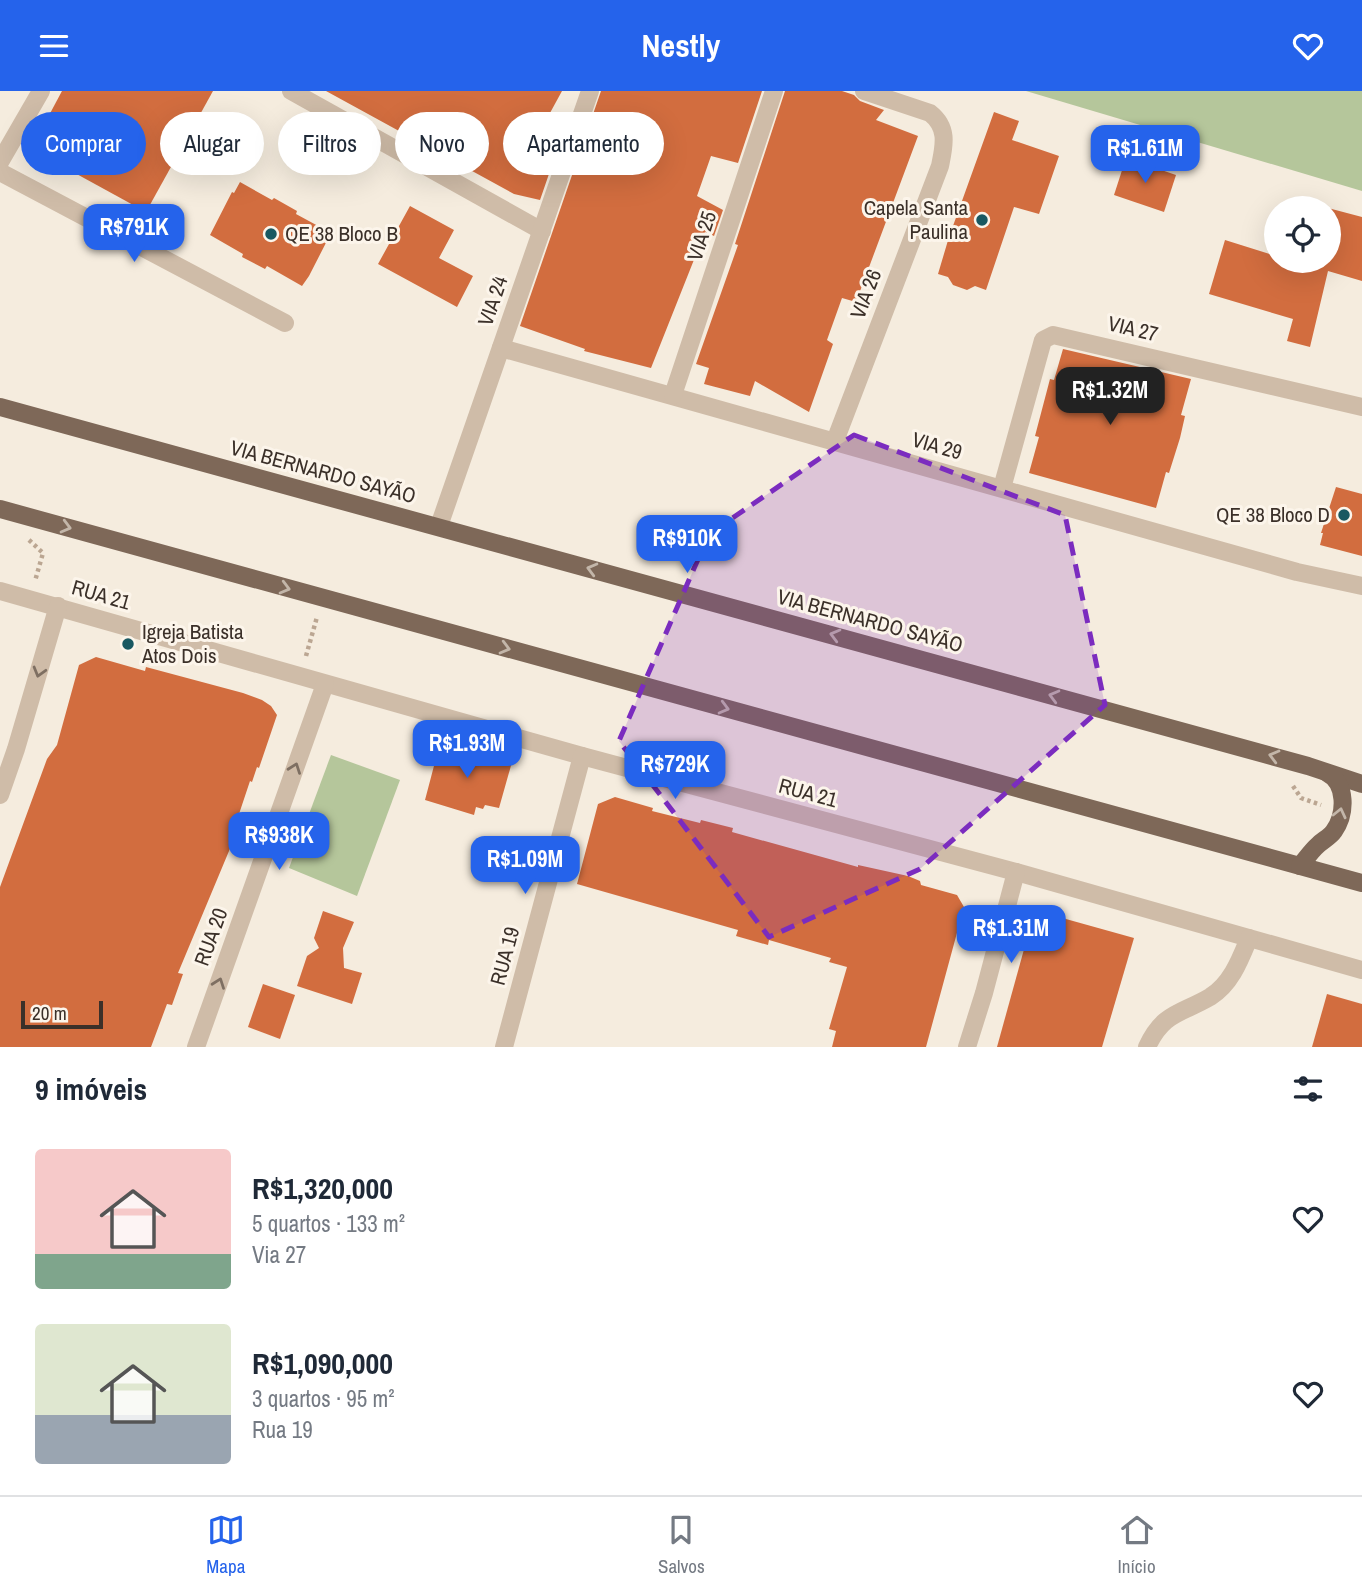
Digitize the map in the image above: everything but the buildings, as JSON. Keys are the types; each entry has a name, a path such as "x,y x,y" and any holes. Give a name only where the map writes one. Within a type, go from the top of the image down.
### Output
{"main road":[{"name":"VIA BERNARDO SAYÃO","path":"0,407 1308,766 1362,784"},
{"path":"0,509 1362,883"},
{"path":"1300,866 1316,846 1334,831 1339,822 1343,799 1343,791 1331,774 1308,766"}],"street":[{"path":"0,162 41,91"},
{"path":"291,91 542,230"},
{"name":"VIA 24","path":"439,526 590,91"},
{"name":"VIA 25","path":"673,395 774,91"},
{"name":"VIA 26","path":"835,441 940,166 945,138 939,120 930,113 864,91"},
{"path":"0,172 285,323"},
{"name":"VIA 27","path":"1002,488 1043,340 1053,335 1362,407"},
{"name":"VIA 29","path":"501,348 1297,572 1362,586"},
{"name":"RUA 21","path":"0,591 582,756 1016,872 1362,970"},
{"path":"0,795 58,606"},
{"name":"RUA 20","path":"196,1047 325,684"},
{"name":"RUA 19","path":"504,1047 582,756"},
{"path":"967,1047 1016,872"},
{"path":"1147,1047 1167,1017 1212,996 1236,970 1249,938"}],"path":[{"path":"26,536 43,553 30,599"},
{"path":"301,677 322,598"}],"highlighted area":[{"path":"854,435 1065,515 1105,705 920,869 769,937 619,741 709,534"}],"green space":[{"path":"1026,91 1362,91 1362,191"},
{"path":"331,755 400,780 357,896 289,868"}],"place":[{"name":"Capela Santa Paulina","path":"982,220"},
{"name":"QE 38 Bloco B","path":"271,234"},
{"name":"QE 38 Bloco D","path":"1344,515"},
{"name":"Igreja Batista Atos Dois","path":"128,644"}]}
